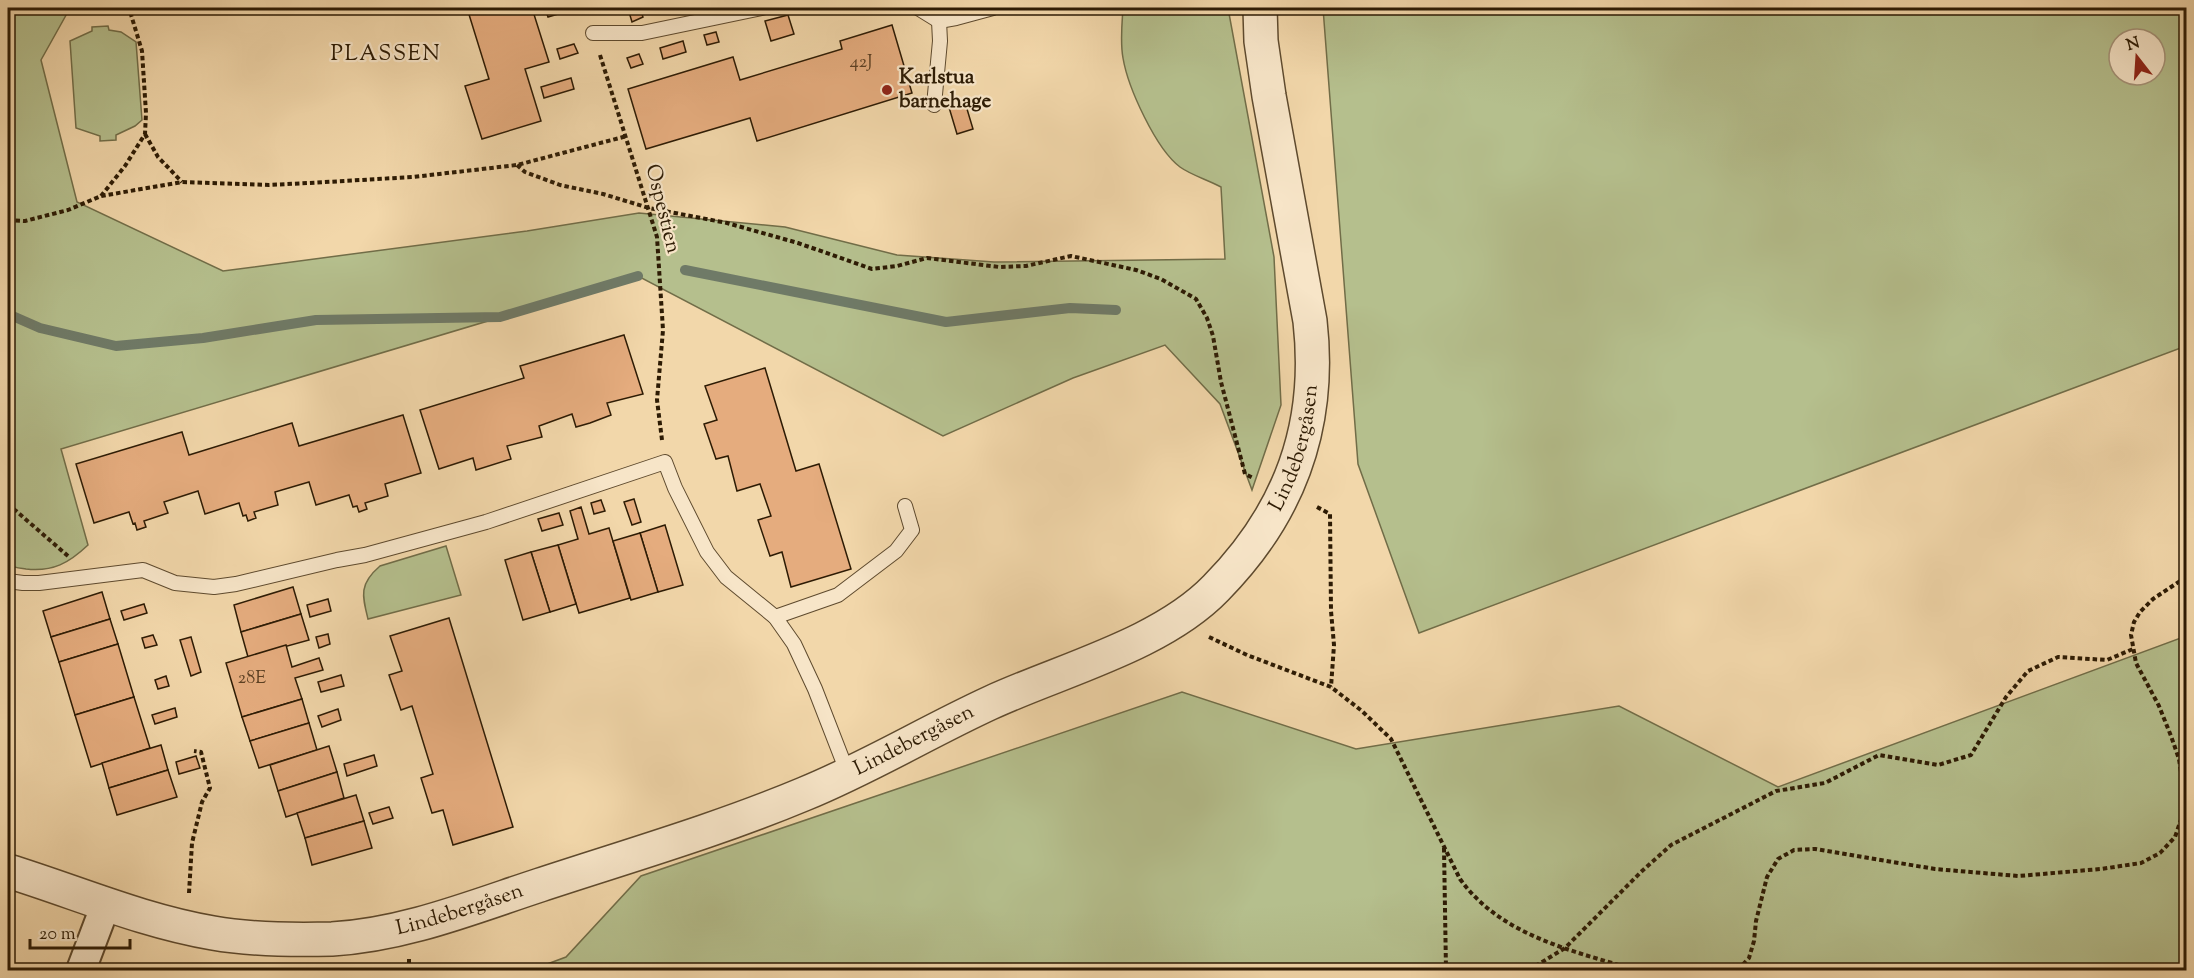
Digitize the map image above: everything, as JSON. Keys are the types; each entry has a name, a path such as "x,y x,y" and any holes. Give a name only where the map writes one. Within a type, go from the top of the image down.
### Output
{"street":[{"name":"Lindebergåsen","path":"8,871 106,904 181,926 215,933 274,939 336,939 408,926 461,911 741,818 803,795 988,704 1147,638 1173,622 1213,592 1253,546 1288,487 1306,435 1309,416 1313,368 1310,321 1269,96 1260,8"},
{"path":"81,970 106,904"}],"lane":[{"path":"592,33 642,33 762,8"},
{"path":"918,8 939,21 993,8"},
{"path":"934,105 940,41 939,21"},
{"path":"8,580 31,583 143,570 175,584 214,588 365,555 486,522 665,462 675,488 707,552 726,577 775,617 794,644 815,689 848,774"},
{"path":"775,617 838,595 896,551 912,530 905,506"}],"path":[{"path":"101,196 125,166 145,134 142,51 129,8"},
{"name":"Ospestien","path":"592,33 627,136 657,237 663,330 657,400 665,462"},
{"path":"145,134 158,157 182,182"},
{"path":"8,220 25,221 68,210 101,196 182,182 269,185 413,177 517,165 627,136"},
{"path":"517,165 525,172 560,185 603,194 649,208 727,223 798,243 872,269 897,266 927,258 999,267 1026,266 1071,256 1136,270 1161,279 1196,299 1207,318 1214,336 1221,382 1245,474 1254,479"},
{"path":"8,504 72,560 83,578"},
{"path":"1317,507 1330,514 1330,610 1334,645 1331,687"},
{"path":"1738,970 1749,958 1767,877 1778,859 1794,850 1815,849 1935,868 2018,876 2141,863 2160,853 2175,837 2186,805 2179,759 2159,706 2136,663 2131,635 2134,622 2140,612 2153,599 2187,577"},
{"path":"1173,622 1247,655 1331,687 1362,711 1391,739 1460,879 1473,897 1522,932 1564,948 1636,970"},
{"path":"1529,970 1564,948 1671,845 1776,791 1825,783 1879,755 1938,765 1971,755 2006,697 2028,670 2058,657 2107,660 2133,649"},
{"path":"181,926 190,884 192,843 202,802 210,788 201,752 194,751"},
{"path":"1444,844 1446,970"}],"green space":[{"path":"8,8 70,8 41,60 77,202 223,271 527,231 639,213 785,227 897,255 994,262 1225,259 1221,187 1180,167 1162,147 1137,101 1126,71 1121,39 1123,8 1228,8 1274,257 1281,405 1252,490 1220,404 1165,345 1073,378 943,436 638,276 61,449 88,545 60,565 36,570 12,566 8,564"},
{"path":"1323,8 2186,8 2186,346 1419,633 1358,464"},
{"path":"108,26 109,30 121,32 136,42 142,120 116,135 116,140 100,141 100,136 76,128 70,41 92,31 92,27"},
{"path":"446,546 461,595 368,619 364,590 373,572 380,566"},
{"path":"2186,636 2186,970 531,970 566,957 641,876 1182,692 1356,749 1619,706 1778,787"}],"building":[{"path":"467,8 532,8 549,62 525,69 541,121 482,139 465,86 489,79"},
{"path":"545,8 564,8 565,12 548,17"},
{"path":"640,8 643,17 632,22 629,12"},
{"path":"788,15 794,34 771,41 765,21"},
{"path":"892,25 912,93 757,141 750,118 646,149 628,89 733,57 740,80 842,49 840,41"},
{"path":"716,32 719,42 707,45 704,35"},
{"path":"683,41 686,52 663,59 660,48"},
{"path":"574,44 578,53 560,59 557,49"},
{"path":"639,54 643,64 631,68 627,58"},
{"path":"571,78 574,89 544,98 541,87"},
{"path":"964,99 973,129 957,134 948,104"},
{"path":"624,335 643,394 607,403 611,415 590,423 576,427 572,414 539,426 542,437 507,446 511,459 476,470 473,458 439,469 420,410 524,378 520,366"},
{"path":"765,368 796,471 819,464 851,569 791,587 782,552 770,556 758,520 771,516 760,484 737,491 728,456 716,459 704,424 717,420 705,386"},
{"path":"403,415 421,473 385,484 388,496 365,503 367,509 359,512 357,506 353,507 349,495 316,505 309,482 275,492 278,505 254,512 256,518 248,521 246,515 243,516 239,503 205,514 198,491 164,502 168,513 144,521 146,527 137,530 129,512 94,523 76,464 182,432 189,455 292,423 299,446"},
{"path":"634,499 641,522 632,525 624,502"},
{"path":"601,500 605,511 594,514 591,503"},
{"path":"581,507 589,534 609,528 630,598 579,613 558,545 578,539 570,511"},
{"path":"559,513 563,525 542,531 538,519"},
{"path":"665,525 683,585 658,592 640,533"},
{"path":"640,533 658,592 631,600 613,541"},
{"path":"558,545 576,604 550,612 531,552"},
{"path":"531,552 550,612 523,620 505,560"},
{"path":"293,587 301,614 241,632 234,605"},
{"path":"102,592 110,619 51,637 43,611"},
{"path":"328,599 331,611 310,617 307,605"},
{"path":"144,604 147,613 124,620 121,611"},
{"path":"301,614 309,640 248,657 241,632"},
{"path":"449,618 513,827 453,845 443,810 432,813 421,778 433,774 412,706 401,710 389,675 402,671 390,636"},
{"path":"110,619 118,644 59,662 51,637"},
{"path":"328,634 330,644 319,648 316,637"},
{"path":"153,635 157,645 145,648 142,638"},
{"path":"191,637 201,672 191,676 180,640"},
{"path":"118,644 134,697 75,715 59,662"},
{"path":"286,645 292,667 319,658 323,670 295,678 302,699 242,717 226,663"},
{"path":"341,675 344,686 321,692 318,682"},
{"path":"166,676 169,686 158,689 155,680"},
{"path":"134,697 150,748 91,767 75,715"},
{"path":"302,699 309,723 250,741 242,717"},
{"path":"175,708 177,717 155,724 152,715"},
{"path":"338,709 341,720 322,727 318,716"},
{"path":"309,723 317,750 259,768 250,741"},
{"path":"161,745 168,770 109,788 102,763"},
{"path":"329,746 337,772 278,791 270,765"},
{"path":"374,755 377,766 347,776 344,764"},
{"path":"196,756 200,768 179,774 176,762"},
{"path":"168,770 177,797 117,815 109,788"},
{"path":"337,772 344,798 286,817 278,791"},
{"path":"356,795 364,821 305,838 297,813"},
{"path":"389,807 393,818 373,824 369,813"},
{"path":"364,821 372,848 312,865 305,838"}],"waterway":[{"path":"685,270 946,322 1070,308 1116,310"},
{"path":"8,314 40,328 116,346 203,338 316,320 500,317 638,276"}],"place":[{"name":"Karlstua barnehage","path":"887,90"}],"district":[{"name":"PLASSEN","path":"386,55"}]}
